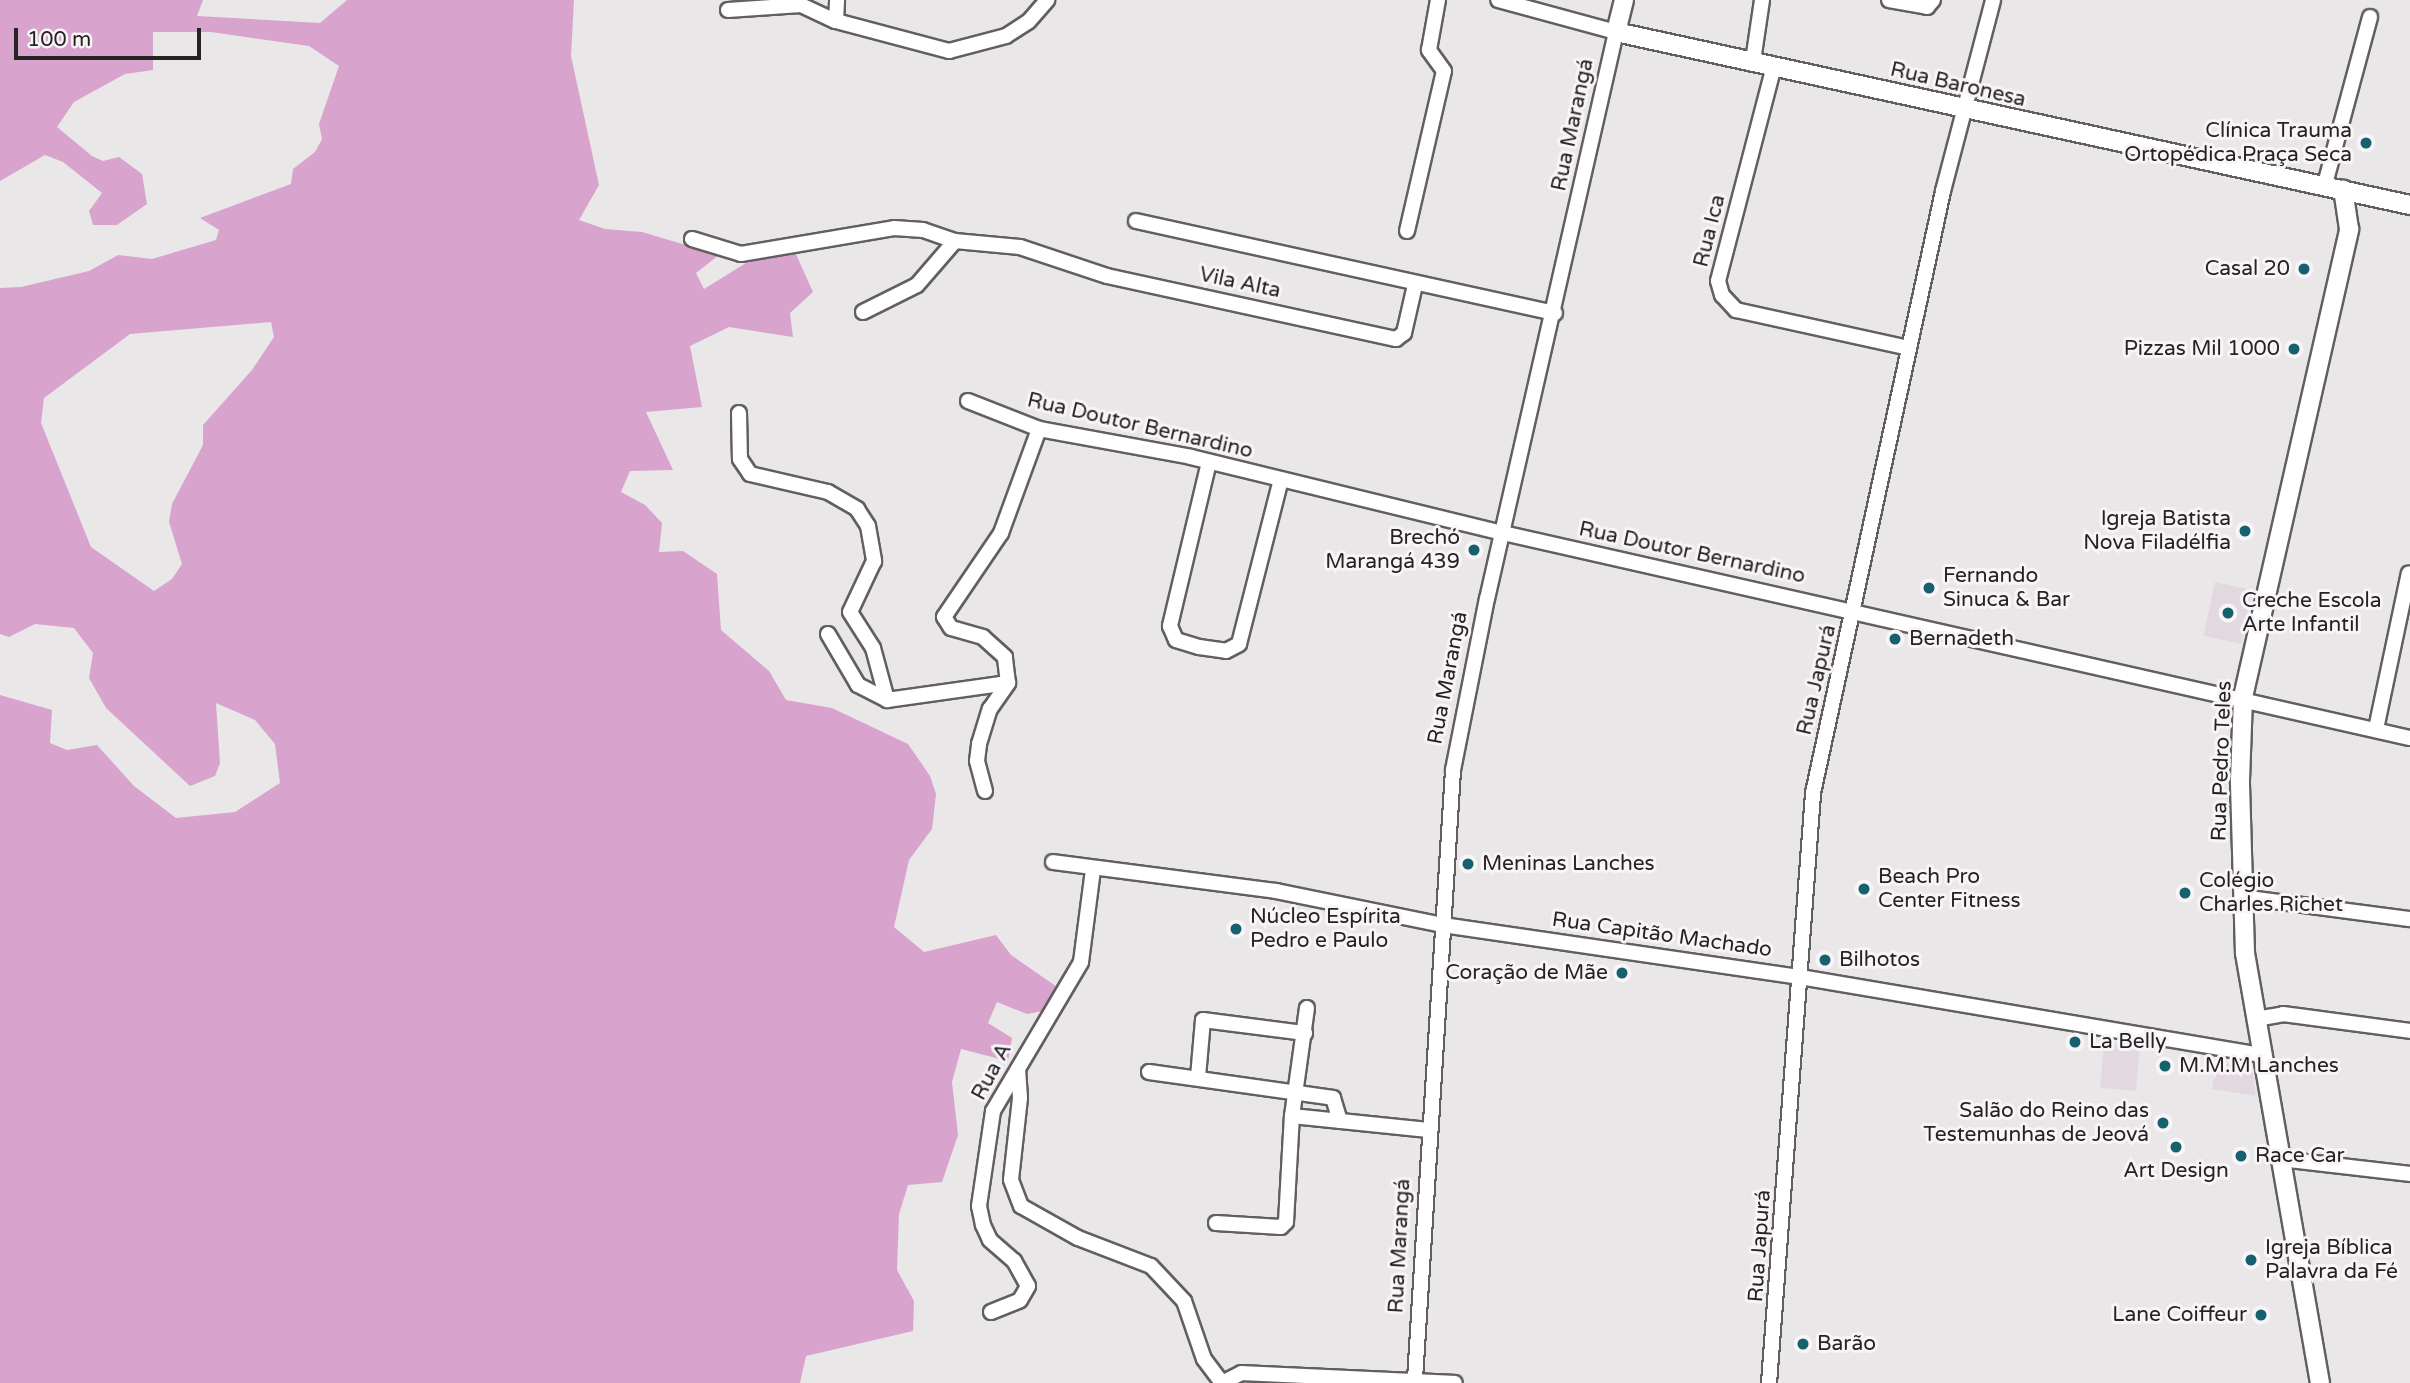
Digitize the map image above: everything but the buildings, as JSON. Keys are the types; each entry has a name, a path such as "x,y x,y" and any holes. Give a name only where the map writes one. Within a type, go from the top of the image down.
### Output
{"street":[{"path":"836,21 837,0"},
{"path":"728,10 785,3 818,10 836,21 949,51 1006,36 1029,21 1047,0"},
{"path":"1407,231 1444,71 1429,50 1438,0"},
{"name":"Rua Baronesa","path":"1498,0 1616,32 1966,111 2334,186 2410,205"},
{"name":"Rua Marangá","path":"1415,1379 1428,1130 1453,770 1503,533 1624,0"},
{"path":"1753,61 1762,0"},
{"path":"1889,0 1927,8 1933,0"},
{"name":"Rua Japurá","path":"1769,1383 1813,793 1943,191 1993,0"},
{"path":"2334,186 2370,17"},
{"name":"Rua Ica","path":"1774,66 1718,281 1722,295 1736,310 1909,348"},
{"name":"Rua Pedro Teles","path":"2320,1383 2256,1019 2242,897 2243,696 2349,229 2334,186"},
{"path":"2349,229 2380,197"},
{"name":"Vila Alta","path":"1136,221 1415,285 1555,313"},
{"name":"Vila Alta","path":"692,239 741,254 894,228 923,230 955,241 1020,247 1107,276 1396,338 1404,333 1415,285"},
{"path":"863,312 917,285 955,241"},
{"name":"Rua Doutor Bernardino","path":"968,401 1039,429 1209,461 1503,533 2243,696 2410,738"},
{"path":"738,413 740,459 750,474 828,492 857,509 868,526 874,561 850,612 873,648 887,700"},
{"path":"985,791 977,761 979,744 990,709 1008,683 1001,649 983,637 951,628 944,617 1001,533 1039,429"},
{"path":"1209,461 1170,625 1176,640 1199,648 1226,651 1239,644 1281,479"},
{"path":"2376,729 2409,573"},
{"path":"828,634 846,658 858,685 887,700 1008,683"},
{"name":"Rua Capitão Machado","path":"1053,862 1276,891 1443,925 1800,976 2263,1055"},
{"name":"Rua A","path":"991,1312 1020,1300 1028,1286 1014,1261 990,1240 979,1206 993,1111 1081,962 1093,869"},
{"path":"2242,897 2410,919"},
{"path":"1216,1223 1284,1226 1292,1116 1307,1008"},
{"path":"2256,1019 2283,1014 2410,1031"},
{"path":"1198,1077 1203,1020 1305,1033"},
{"path":"1018,1069 1020,1098 1011,1180 1021,1206 1078,1238 1151,1266 1184,1301 1204,1359 1222,1383 1242,1373 1415,1379 1455,1383"},
{"path":"1149,1072 1333,1098 1340,1121"},
{"path":"1292,1116 1428,1130"},
{"path":"2281,1159 2410,1174"}],"shaded area":[{"path":"0,0 203,0 197,16 320,23 347,0 574,0 571,56 599,185 579,220 605,229 642,232 719,255 696,273 704,289 746,263 795,252 813,292 790,313 793,337 729,327 690,346 702,407 646,412 673,470 630,471 621,492 645,505 662,523 659,552 683,551 717,574 721,630 769,671 786,700 832,708 908,744 930,776 936,794 932,829 909,860 894,927 924,952 996,935 1011,955 1060,989 1048,1010 1027,1014 997,1002 988,1023 1012,1038 1008,1061 961,1049 952,1082 958,1135 942,1182 908,1185 899,1214 897,1270 914,1301 913,1331 806,1356 800,1383 0,1383 0,695 52,710 50,743 67,750 97,745 134,786 176,818 235,812 280,783 275,744 255,720 216,703 220,763 215,776 190,786 106,708 89,678 93,653 74,628 35,624 9,637 0,634 0,288 21,287 89,271 118,255 152,259 216,240 219,230 200,218 291,184 293,169 315,152 322,139 319,124 339,66 309,46 211,32 153,32 153,70 125,74 74,102 57,127 92,156 103,161 119,157 142,174 147,204 117,225 93,225 89,211 102,193 63,162 45,155 0,181","holes":["271,322 274,337 252,370 203,425 203,445 172,504 169,522 182,564 172,579 154,591 91,547 41,423 44,398 130,334"]},
{"name":"Creche Escola Arte Infantil","path":"2215,582 2252,590 2241,644 2204,636"},
{"path":"2104,1043 2140,1046 2136,1091 2100,1088"},
{"path":"2227,1063 2253,1073 2256,1096 2212,1089 2215,1071 2225,1072"}],"place":[{"name":"Clínica Trauma Ortopédica Praça Seca","path":"2366,143"},
{"name":"Casal 20","path":"2304,269"},
{"name":"Pizzas Mil 1000","path":"2294,349"},
{"name":"Igreja Batista Nova Filadélfia","path":"2245,531"},
{"name":"Brechó Marangá 439","path":"1474,550"},
{"name":"Fernando Sinuca & Bar","path":"1929,588"},
{"name":"Creche Escola Arte Infantil","path":"2228,613"},
{"name":"Bernadeth","path":"1895,639"},
{"name":"Meninas Lanches","path":"1468,864"},
{"name":"Beach Pro Center Fitness","path":"1864,889"},
{"name":"Colégio Charles Richet","path":"2185,893"},
{"name":"Núcleo Espírita Pedro e Paulo","path":"1236,929"},
{"name":"Bilhotos","path":"1825,960"},
{"name":"Coração de Mãe","path":"1622,973"},
{"name":"La Belly","path":"2075,1042"},
{"name":"M.M.M Lanches","path":"2165,1066"},
{"name":"Salão do Reino das Testemunhas de Jeová","path":"2163,1123"},
{"name":"Art Design","path":"2176,1147"},
{"name":"Race Car","path":"2241,1156"},
{"name":"Igreja Bíblica Palavra da Fé","path":"2251,1260"},
{"name":"Lane Coiffeur","path":"2261,1315"},
{"name":"Barão","path":"1803,1344"}]}
